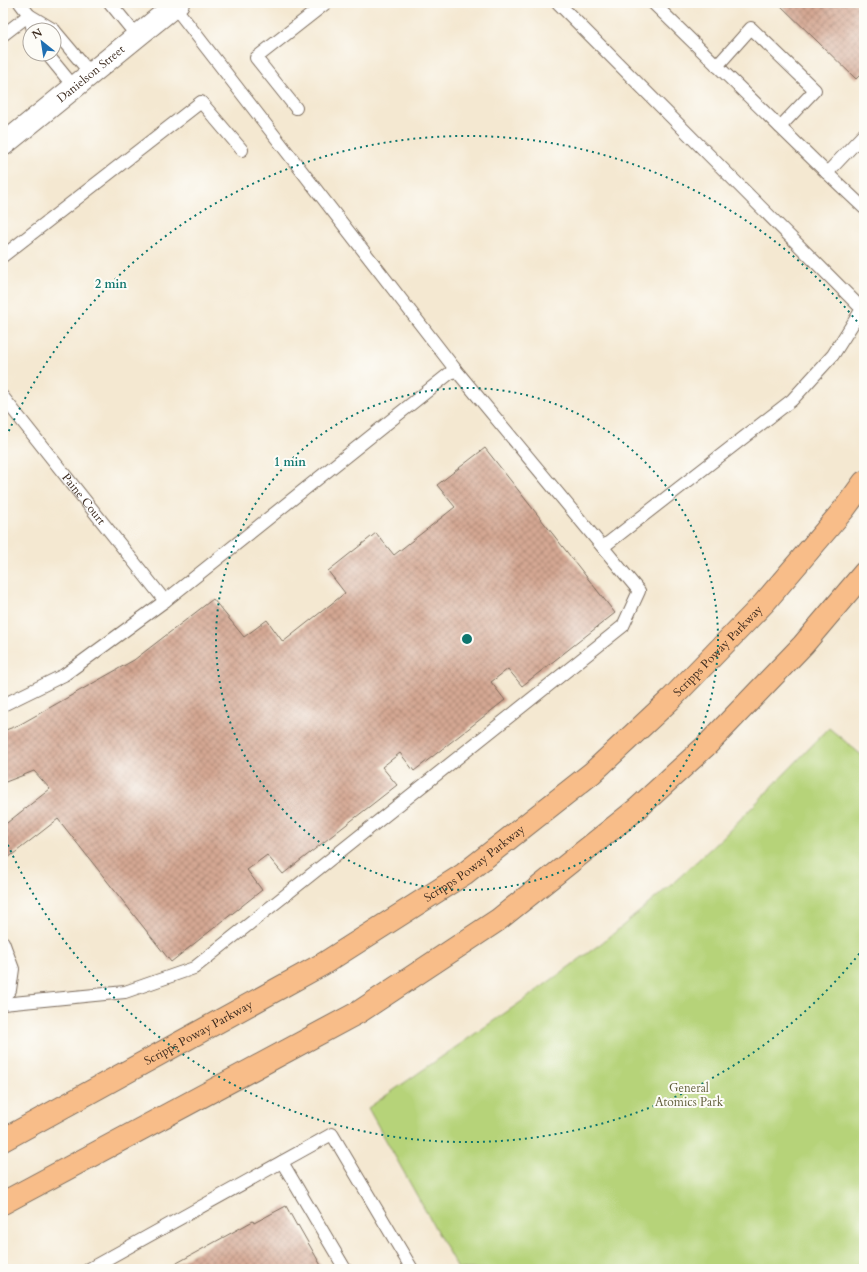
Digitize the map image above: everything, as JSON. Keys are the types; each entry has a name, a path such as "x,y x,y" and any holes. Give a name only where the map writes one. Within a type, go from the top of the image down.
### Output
{"main road":[{"name":"Scripps Poway Parkway","path":"3,1140 323,964 464,874 592,773 671,700 764,603 845,508 864,482"},
{"path":"3,1204 359,1012 498,920 638,808 708,744 803,645 864,573"}],"street":[{"name":"Danielson Street","path":"3,146 176,5"}],"lane":[{"path":"20,3 29,14 42,22"},
{"path":"110,3 137,36"},
{"path":"296,108 256,58 326,3"},
{"path":"558,3 862,309 833,355 792,400 603,548"},
{"path":"653,3 826,173 862,202"},
{"path":"3,1004 126,992 194,968 623,626 639,591 455,369 176,5"},
{"path":"29,14 31,22"},
{"path":"3,35 29,14"},
{"path":"717,66 751,28 805,80 815,90 780,127"},
{"path":"62,45 82,81"},
{"path":"57,62 82,81"},
{"path":"3,256 201,102 242,150"},
{"path":"826,173 864,134"},
{"path":"3,705 64,675 165,601 455,369"},
{"name":"Paine Court","path":"3,397 165,601"},
{"path":"3,942 13,969 10,990 3,997"},
{"path":"89,1269 332,1134 412,1269"},
{"path":"282,1162 345,1269"}],"green space":[{"name":"General Atomics Park","path":"829,728 864,757 864,1269 458,1269 368,1108 528,997 607,939 672,884 723,837"}],"building":[{"path":"778,3 864,3 864,71 856,79"},
{"path":"485,448 615,613 522,686 508,669 491,682 505,700 414,771 400,753 382,767 397,785 283,874 267,855 247,870 262,890 171,962 58,819 3,862 3,826 50,789 34,771 3,783 3,731 19,725 134,660 213,599 244,637 267,620 283,642 345,593 328,571 376,533 394,555 455,507 437,485"},
{"path":"286,1206 323,1269 166,1269 253,1221 254,1223"}]}
